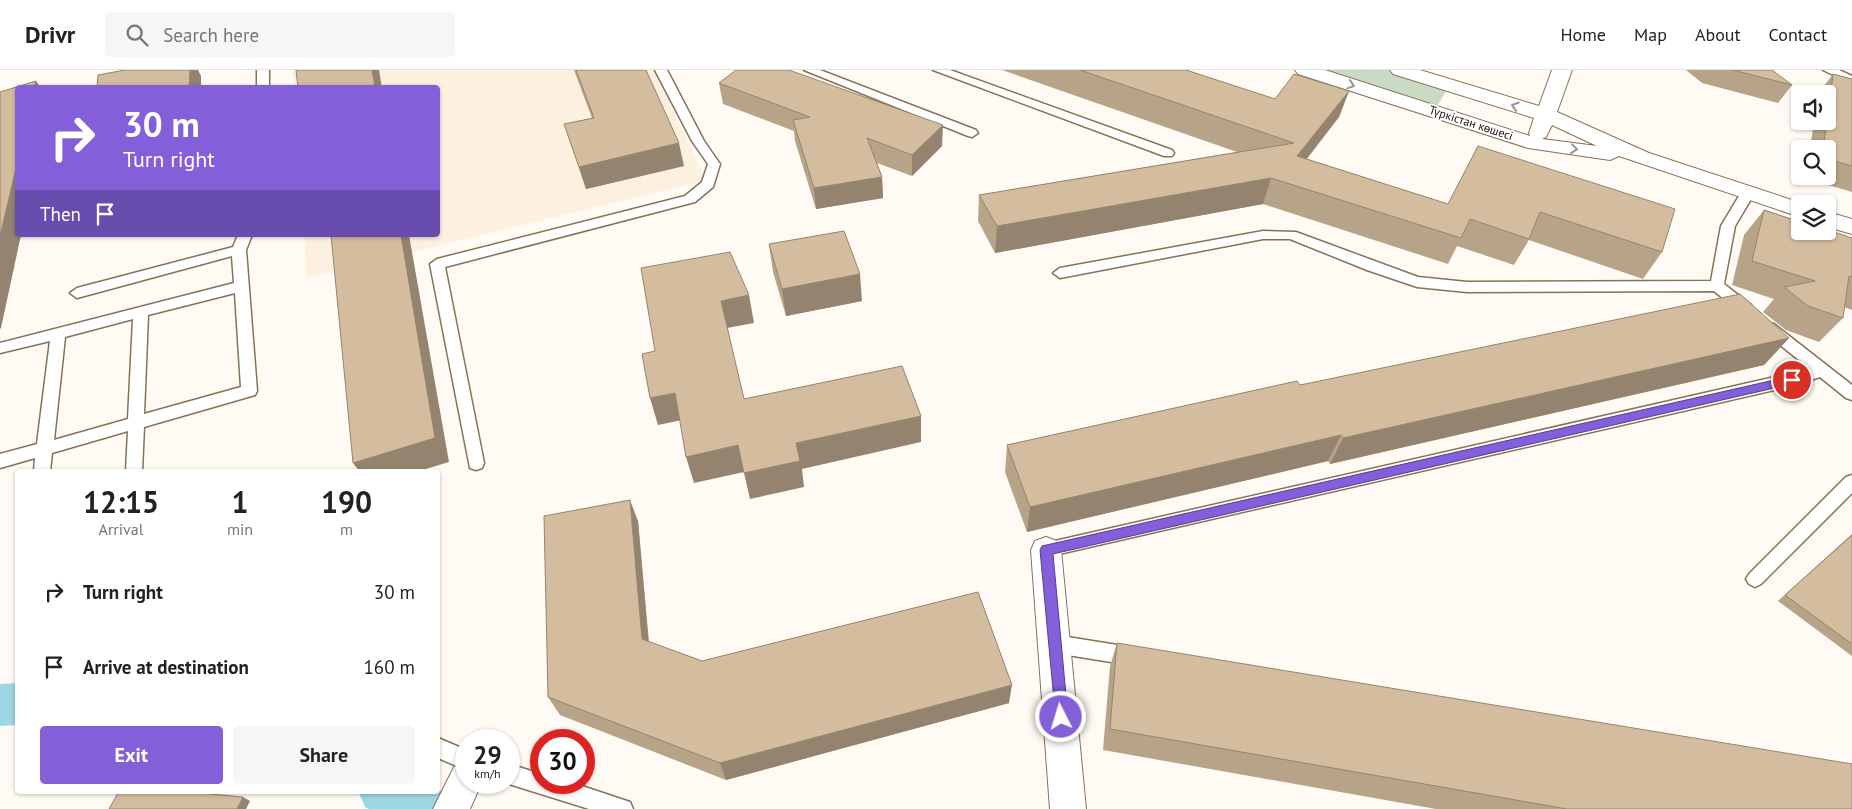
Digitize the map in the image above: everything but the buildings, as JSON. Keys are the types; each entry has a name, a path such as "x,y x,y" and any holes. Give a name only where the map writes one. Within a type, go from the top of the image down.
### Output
{"main road":[{"name":"Түркістан көшесі","path":"1304,70 1535,144 1641,158"},
{"name":"Түркістан көшесі","path":"1400,70 1546,115 1641,158 1791,207"},
{"path":"1535,144 1562,70"},
{"path":"1836,222 1852,227"},
{"path":"1046,550 1068,809"},
{"path":"451,809 458,794"}],"lane":[{"path":"263,70 263,85"},
{"path":"476,463 437,264 690,199 708,184 714,164 698,141 661,70"},
{"path":"810,70 972,133"},
{"path":"939,70 1168,153"},
{"path":"1829,70 1852,80"},
{"path":"1717,286 1728,226 1747,194"},
{"path":"1060,273 1263,235 1291,235 1372,267 1417,282 1467,287 1717,286 1852,394"},
{"path":"0,461 249,391 239,250 244,237"},
{"path":"77,293 239,250"},
{"path":"0,348 242,286"},
{"path":"134,469 141,312"},
{"path":"42,469 58,333"},
{"path":"1046,550 1773,385 1822,371"},
{"path":"1755,579 1852,482"},
{"path":"1055,644 1153,659"},
{"path":"440,749 455,755"},
{"path":"520,777 623,809"}],"shaded area":[{"path":"293,70 654,70 706,180 307,278 304,237 440,237 440,85 294,85"}],"green space":[{"path":"1312,70 1395,70 1449,86 1435,110"}],"waterway":[{"path":"0,705 15,704"},
{"path":"389,794 427,809"}],"route":[{"path":"1061,717 1046,550 1792,380"}]}
